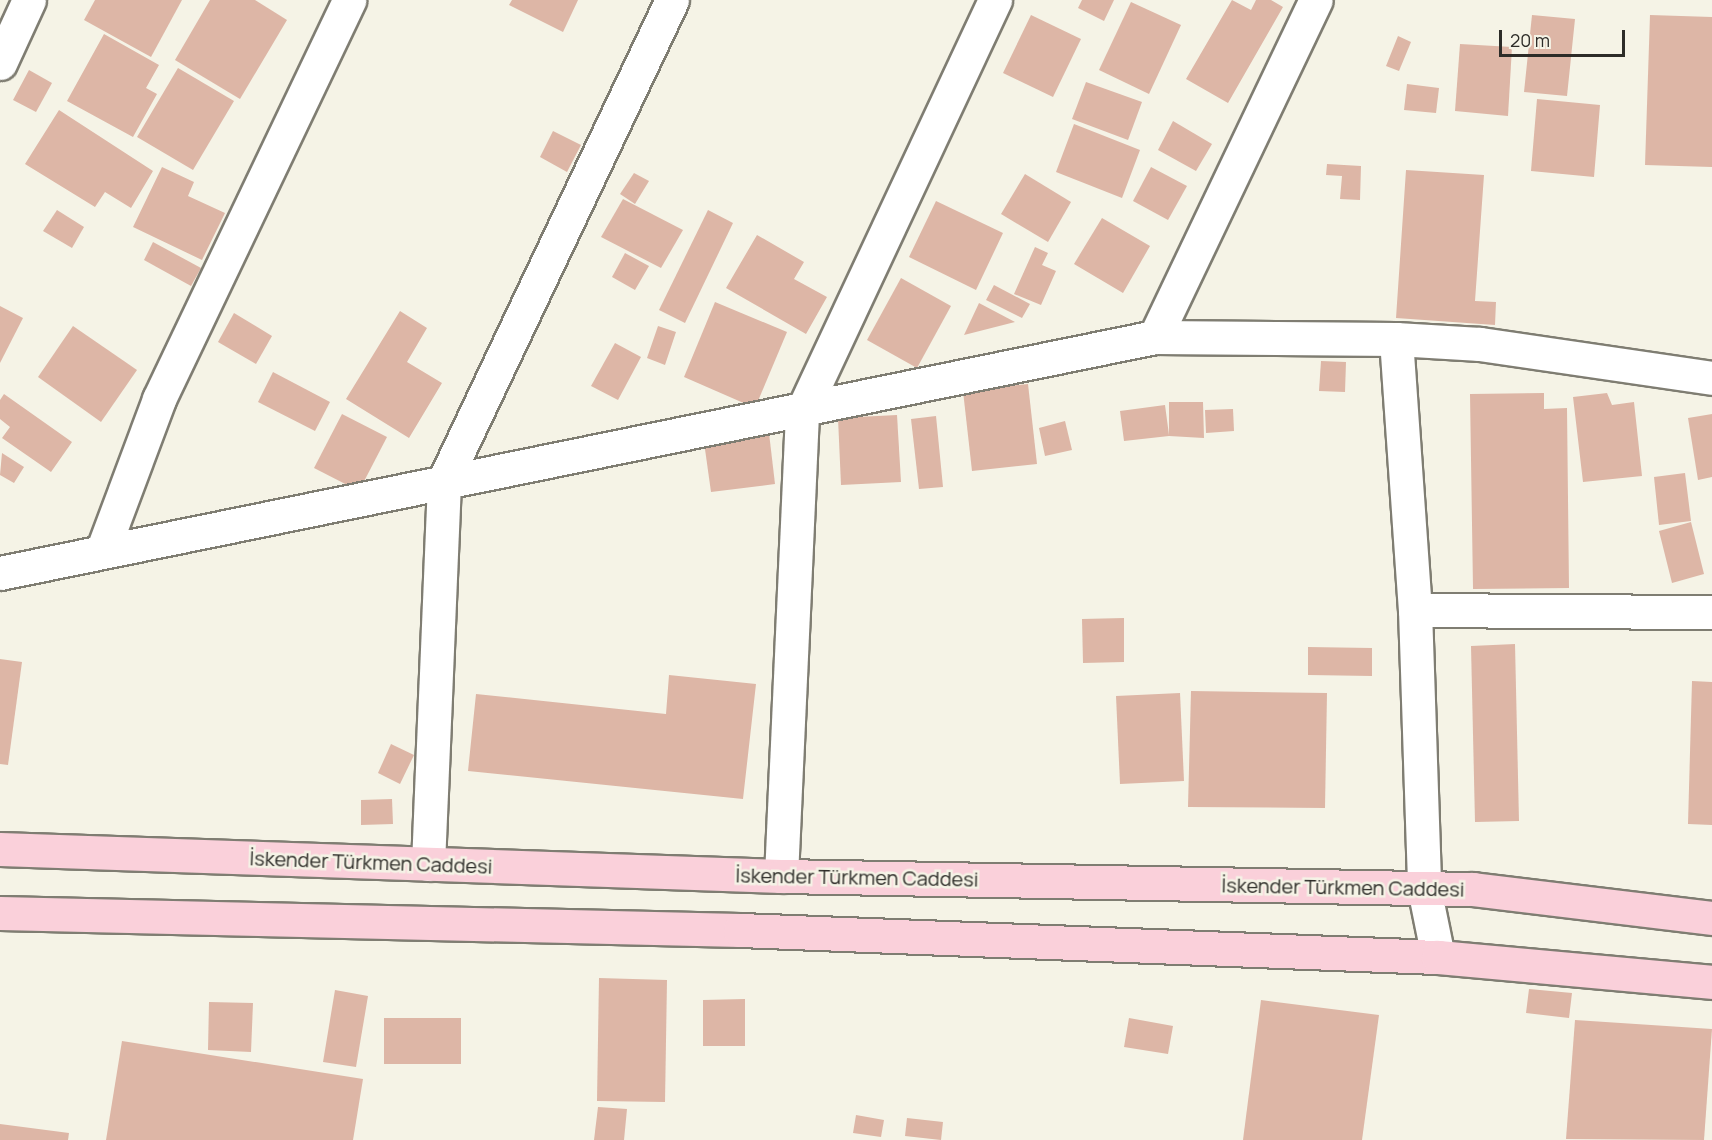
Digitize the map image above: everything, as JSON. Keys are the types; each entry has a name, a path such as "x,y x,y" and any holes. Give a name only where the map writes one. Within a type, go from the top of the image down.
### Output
{"main road":[{"name":"İskender Türkmen Caddesi","path":"0,849 781,876 1473,889 1712,918"},
{"path":"0,912 740,930 1438,957 1712,981"}],"street":[{"path":"0,63 30,0"},
{"path":"103,549 159,399 349,0"},
{"path":"428,864 444,481 672,0"},
{"path":"781,876 802,412 995,0"},
{"path":"1155,338 1316,0"},
{"path":"0,573 103,549 802,412 1155,338 1396,339 1480,344 1712,378"},
{"path":"1396,339 1415,610 1424,888 1438,957"},
{"path":"1415,610 1712,612"}],"building":[{"path":"95,0 182,0 151,57 84,20"},
{"path":"210,0 255,0 287,20 240,99 175,60"},
{"path":"512,0 578,0 563,32 509,5"},
{"path":"1082,0 1114,0 1104,21 1078,8"},
{"path":"1232,0 1251,10 1256,0 1271,0 1283,7 1228,103 1186,79"},
{"path":"1131,2 1181,25 1149,94 1099,70"},
{"path":"1031,15 1081,39 1053,97 1003,73"},
{"path":"1532,15 1575,19 1567,96 1524,92"},
{"path":"1650,15 1712,17 1712,167 1645,165"},
{"path":"104,34 159,65 146,88 157,94 133,137 67,101"},
{"path":"1398,36 1411,42 1399,71 1386,66"},
{"path":"1460,44 1512,47 1508,116 1455,111"},
{"path":"178,68 234,101 193,170 137,137"},
{"path":"29,70 52,83 36,112 13,100"},
{"path":"1086,82 1142,102 1128,140 1072,119"},
{"path":"1407,84 1439,88 1436,113 1404,110"},
{"path":"1537,99 1600,105 1594,177 1531,171"},
{"path":"59,110 153,171 131,208 105,192 95,207 25,164"},
{"path":"1173,121 1212,144 1196,171 1158,150"},
{"path":"1074,124 1140,150 1122,198 1056,172"},
{"path":"553,131 581,145 567,172 540,157"},
{"path":"1327,164 1361,166 1360,200 1340,199 1342,176 1326,175"},
{"path":"162,167 194,182 188,196 225,213 202,260 133,227"},
{"path":"1151,167 1187,186 1168,220 1133,201"},
{"path":"1406,170 1484,175 1475,301 1496,302 1495,325 1396,318"},
{"path":"634,173 649,181 635,204 620,194"},
{"path":"1025,174 1071,202 1048,242 1001,214"},
{"path":"623,199 683,230 661,268 601,237"},
{"path":"936,201 1003,233 976,290 909,257"},
{"path":"57,210 84,227 72,248 43,231"},
{"path":"708,210 733,223 685,323 659,310"},
{"path":"1102,218 1150,246 1123,293 1074,264"},
{"path":"757,235 804,262 794,279 827,297 806,334 726,288"},
{"path":"153,242 201,268 191,286 144,260"},
{"path":"1035,247 1048,253 1042,265 1056,271 1041,305 1014,294"},
{"path":"625,253 649,266 635,290 612,277"},
{"path":"901,278 951,306 917,368 867,340"},
{"path":"994,285 1030,304 1022,318 986,300"},
{"path":"715,302 787,332 755,408 684,377"},
{"path":"979,303 1015,322 964,335"},
{"path":"0,306 23,318 0,363"},
{"path":"400,311 427,328 407,362 442,383 409,438 346,399"},
{"path":"234,313 272,336 256,364 218,342"},
{"path":"73,326 137,370 101,422 38,377"},
{"path":"658,326 676,332 665,365 647,358"},
{"path":"615,343 641,357 618,400 591,386"},
{"path":"1321,361 1346,362 1345,392 1319,391"},
{"path":"273,372 330,402 315,431 258,402"},
{"path":"1028,384 1037,464 972,471 963,391"},
{"path":"1544,393 1544,409 1567,408 1569,588 1473,589 1470,394"},
{"path":"1607,393 1612,405 1634,402 1642,476 1583,482 1573,397"},
{"path":"4,394 72,442 51,472 2,438 10,427 0,419 0,400"},
{"path":"1169,402 1203,402 1204,438 1169,436 1124,441 1120,411 1165,405 1169,435"},
{"path":"1233,409 1234,431 1206,433 1205,410"},
{"path":"342,414 387,437 359,491 314,468"},
{"path":"1712,414 1712,477 1698,480 1688,418"},
{"path":"897,415 901,482 841,485 838,418"},
{"path":"936,416 943,487 919,489 911,419"},
{"path":"1065,421 1072,450 1045,456 1039,428"},
{"path":"769,433 775,484 711,492 704,442"},
{"path":"2,453 24,467 14,483 0,475"},
{"path":"1685,473 1691,521 1659,525 1654,477"},
{"path":"1691,522 1704,574 1672,583 1659,531"},
{"path":"1124,618 1124,662 1083,663 1082,619"},
{"path":"1515,644 1519,821 1475,822 1471,646"},
{"path":"1308,647 1372,648 1372,676 1308,675"},
{"path":"0,659 22,662 8,765 0,764"},
{"path":"669,675 756,684 743,799 468,771 476,694 666,714"},
{"path":"1692,681 1712,682 1712,825 1688,824"},
{"path":"1191,691 1327,693 1325,808 1188,807"},
{"path":"1180,693 1184,781 1120,784 1116,696"},
{"path":"391,744 414,755 400,784 378,773"},
{"path":"392,799 393,824 361,825 361,800"},
{"path":"599,978 667,980 665,1102 597,1101"},
{"path":"1529,989 1572,993 1569,1018 1526,1013"},
{"path":"335,990 368,996 356,1067 323,1062"},
{"path":"745,999 745,1046 703,1046 703,1000"},
{"path":"1261,1000 1379,1015 1362,1140 1243,1140"},
{"path":"209,1002 253,1003 251,1052 208,1050"},
{"path":"384,1018 461,1018 461,1064 384,1064"},
{"path":"1129,1018 1173,1026 1168,1054 1124,1047"},
{"path":"1575,1020 1712,1029 1704,1140 1566,1139"},
{"path":"122,1041 363,1079 353,1140 106,1140"},
{"path":"598,1107 627,1109 624,1140 594,1140"},
{"path":"856,1115 884,1120 881,1137 853,1133"},
{"path":"907,1118 943,1122 941,1140 905,1136"},
{"path":"0,1124 69,1133 68,1140 0,1140"}]}
